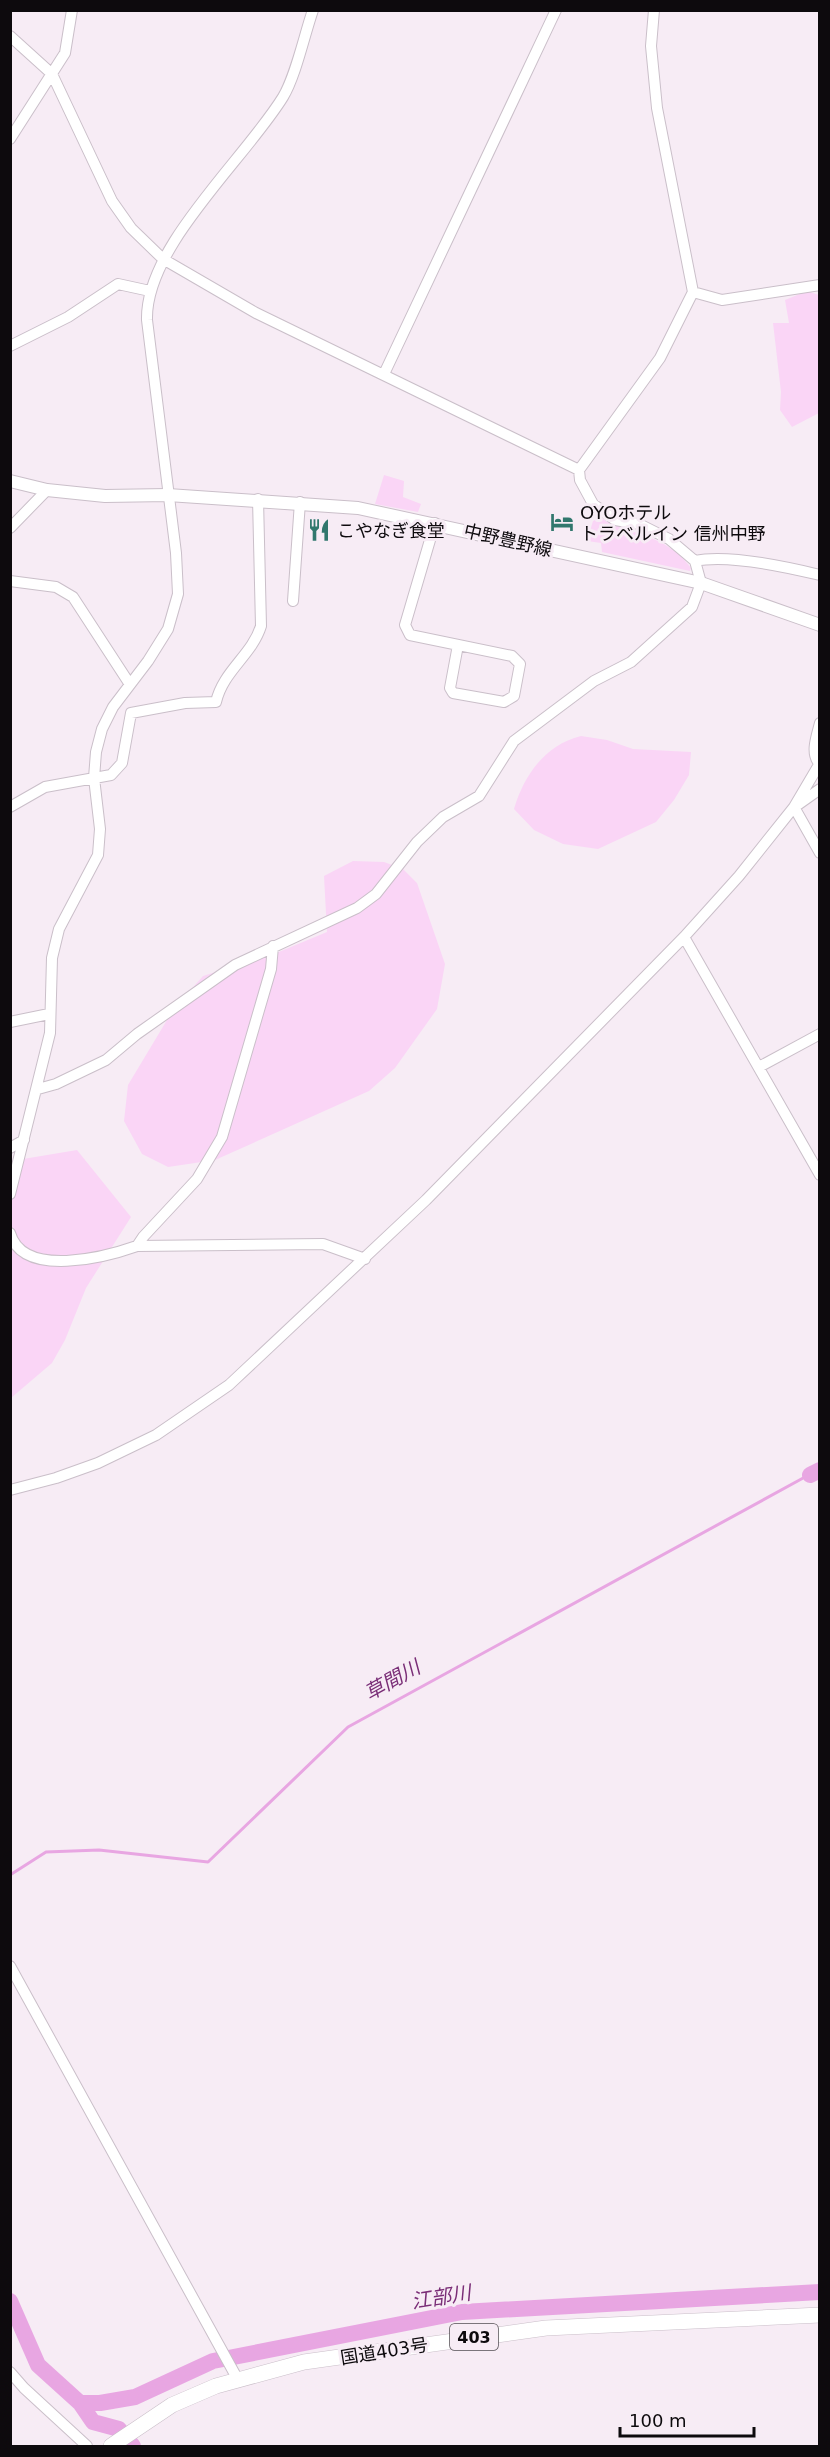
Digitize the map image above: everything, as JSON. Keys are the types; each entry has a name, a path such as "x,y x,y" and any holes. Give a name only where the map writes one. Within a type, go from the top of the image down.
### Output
{"highway":[{"name":"国道403号","path":"111,2446 172,2405 237,2378 304,2362 546,2328 819,2315"}],"main road":[{"name":"中野豊野線","path":"10,481 47,490 105,496 168,495 258,499 358,508 701,583 819,625"}],"street":[{"path":"10,139 65,53 72,10"},
{"path":"10,1194 38,1089 50,1033 52,958 60,929 98,855 100,829 94,778 96,752 102,729 112,707 148,661 168,629 178,594 176,553 147,320 150,291 163,258 284,94 313,10"},
{"path":"384,374 556,10"},
{"path":"38,1089 56,1084 106,1060 235,965 357,908 376,894 417,842 443,817 478,796 514,741 594,681 631,662 675,625 692,607 701,583 695,561 669,539 639,524 615,519 593,504 580,480 579,470 660,358 693,292 657,108 651,46 654,10"},
{"path":"10,36 52,74 112,201 131,228 163,258 256,313 579,470"},
{"path":"10,346 68,317 118,284 150,291"},
{"path":"693,292 722,300 819,285"},
{"path":"10,528 47,490"},
{"path":"10,807 45,787 111,775 122,763 131,713 184,703 216,702 225,677 257,641 262,615 258,499"},
{"path":"293,601 300,502"},
{"path":"435,523 405,625 410,635 512,656 520,664 514,696 504,702 453,693 450,688 458,645"},
{"path":"695,561 710,558 796,569 819,575"},
{"path":"10,581 56,587 74,597 129,683"},
{"path":"10,1490 56,1479 98,1463 156,1435 202,1406 230,1385 365,1259 684,937 739,876 794,807 819,763 815,759 815,743 819,723"},
{"path":"794,807 802,804 819,789"},
{"path":"794,807 819,854"},
{"path":"684,937 819,1175"},
{"path":"137,1246 197,1179 222,1137 271,969 273,946"},
{"path":"10,1022 49,1014"},
{"path":"759,1067 819,1035"},
{"path":"10,1148 24,1140"},
{"path":"10,1233 22,1251 42,1260 63,1261 115,1254 137,1246 323,1244 365,1259"},
{"path":"10,1966 237,2378"},
{"path":"10,2372 24,2388 87,2446"}],"shaded area":[{"path":"807,291 819,295 819,413 792,427 780,410 781,392 773,323 789,323 785,300"},
{"path":"384,475 404,481 403,497 421,504 418,512 375,504"},
{"path":"601,517 607,522 620,523 621,528 651,538 668,547 684,560 691,568 690,571 602,552 601,543 587,541 593,521"},
{"path":"581,736 607,740 633,749 691,752 689,775 674,800 656,822 598,849 563,844 534,830 514,809 530,773 538,763 557,746"},
{"path":"353,861 384,862 403,869 417,883 445,964 437,1009 395,1068 369,1091 215,1160 168,1167 142,1154 124,1121 128,1085 173,1010 203,976 274,954 327,932 324,876"},
{"path":"77,1150 131,1217 86,1288 65,1340 52,1363 11,1398 11,1161"}],"waterway":[{"name":"草間川","path":"810,1475 820,1470"},
{"name":"草間川","path":"10,1875 46,1852 99,1850 208,1862 348,1727 805,1477"},
{"name":"江部川","path":"80,2403 100,2403 135,2397 213,2361 462,2312 820,2292"},
{"path":"10,2301 38,2365 80,2403"},
{"path":"80,2403 93,2422 119,2429 133,2446"}],"place":[{"name":"OYOホテル トラベルイン 信州中野","path":"562,522"},
{"name":"こやなぎ食堂","path":"319,530"}]}
